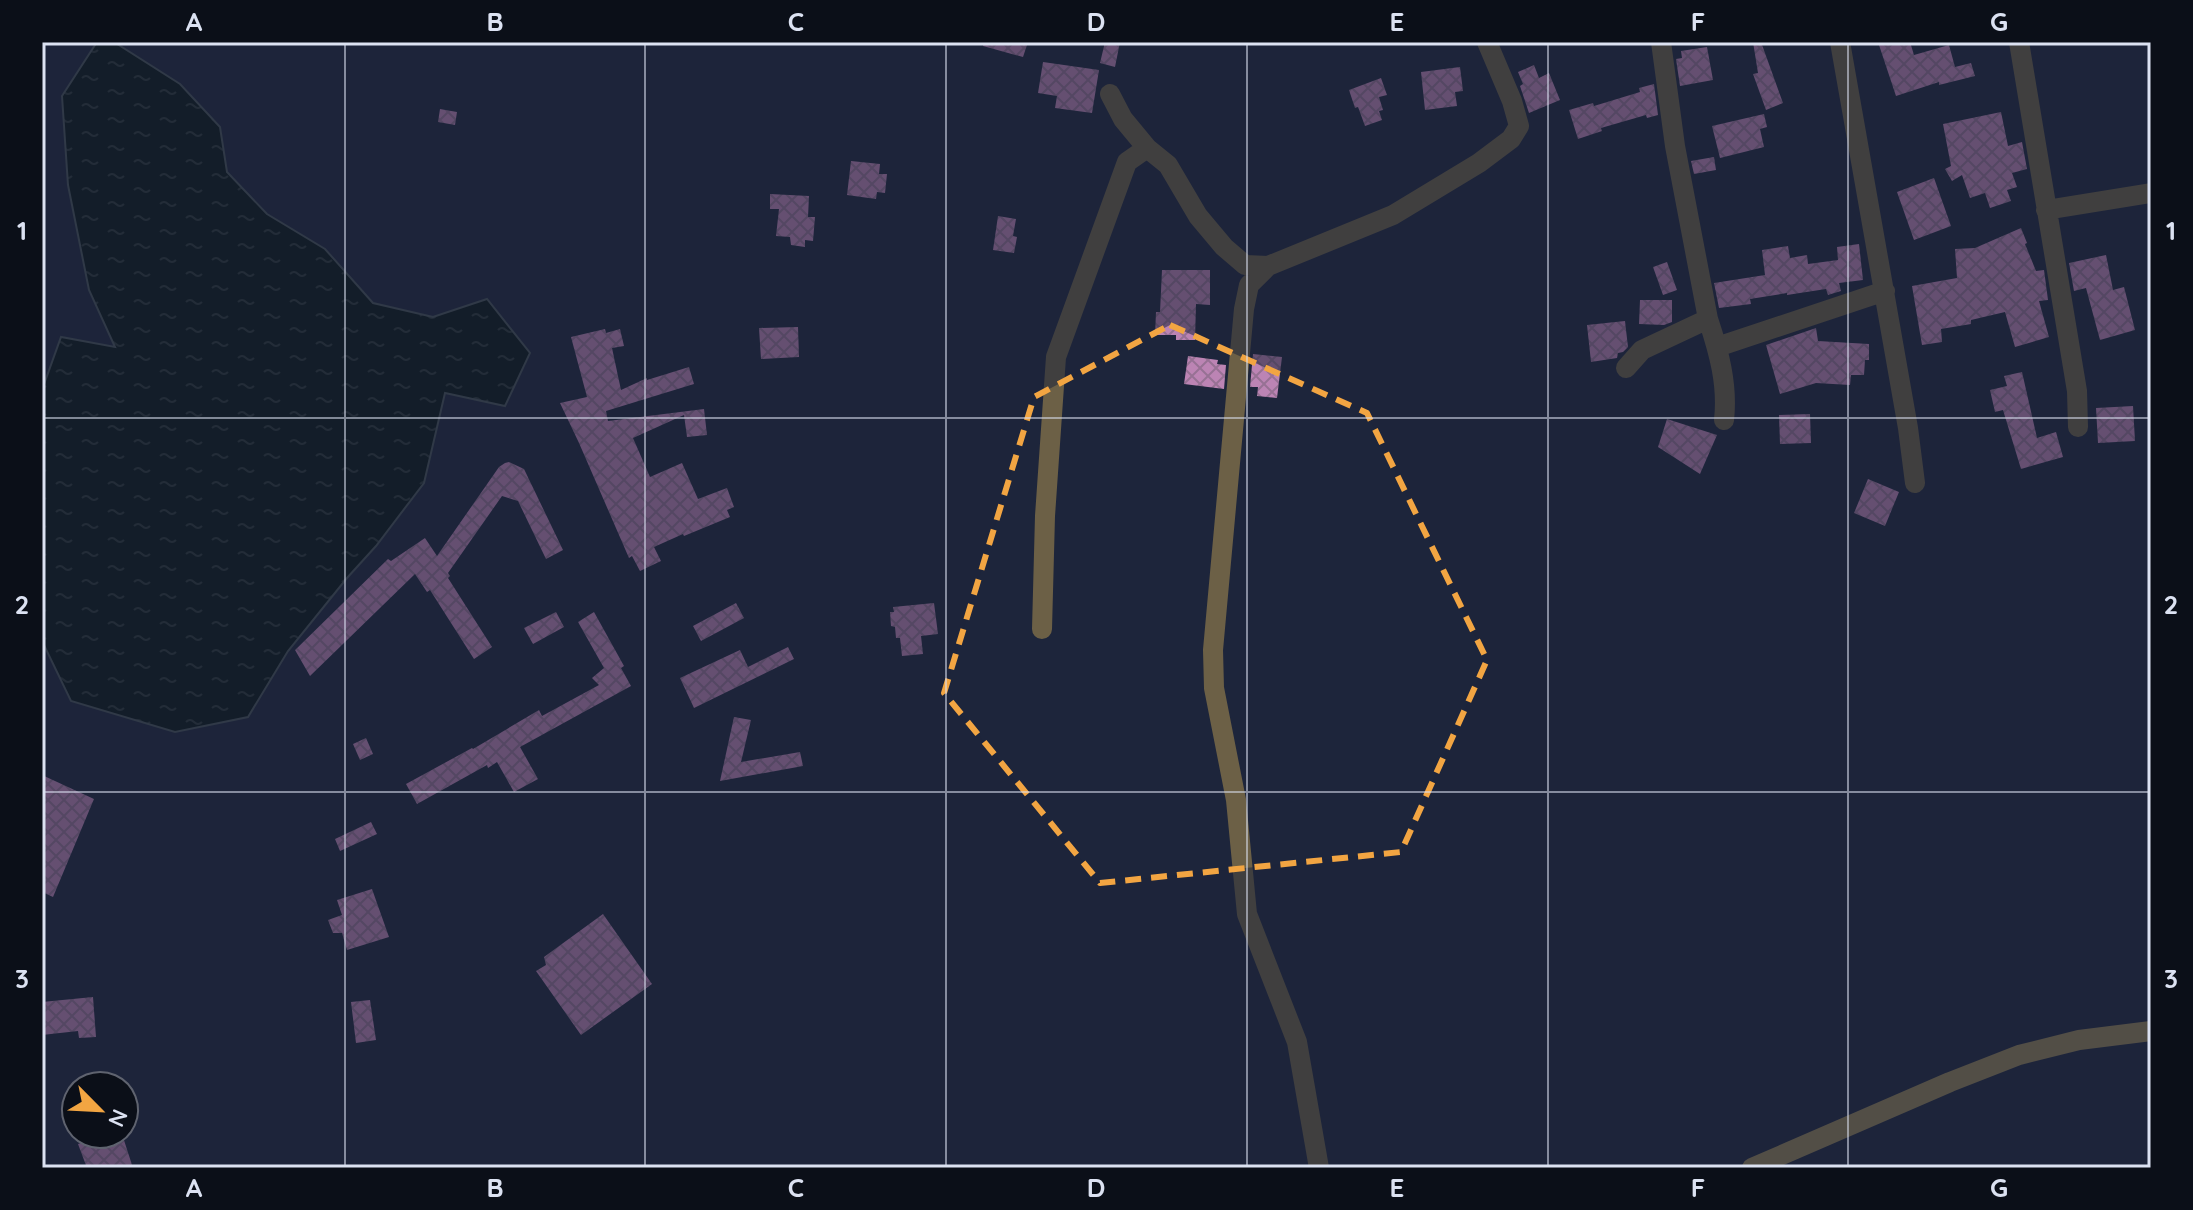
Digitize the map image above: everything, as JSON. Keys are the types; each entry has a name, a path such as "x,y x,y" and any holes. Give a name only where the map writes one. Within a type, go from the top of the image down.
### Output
{"main road":[{"path":"1752,1168 2019,1055 2079,1040 2151,1031"}],"street":[{"path":"1319,1168 1297,1042 1247,914 1236,800 1214,688 1213,650 1244,309 1249,285 1268,266 1393,215 1479,163 1511,139 1519,126 1487,42"},
{"path":"1661,42 1675,146 1708,319 1727,399 1724,420"},
{"path":"1840,42 1885,291 1915,483"},
{"path":"2019,42 2077,391 2078,427"},
{"path":"1110,94 1123,119 1147,148 1168,165 1198,216 1224,247 1245,265 1268,266"},
{"path":"1042,629 1045,516 1056,357 1127,162 1147,148"},
{"path":"2046,210 2151,193"},
{"path":"1717,347 1885,291"},
{"path":"1626,368 1642,350 1708,319"}],"highlighted area":[{"path":"1170,325 1367,413 1487,660 1401,852 1100,883 944,693 1034,397"}],"water":[{"path":"97,42 114,42 180,84 220,127 227,172 267,214 325,249 373,303 433,317 487,299 530,353 505,406 445,393 424,483 288,651 248,717 175,732 71,701 42,641 42,390 61,337 115,347 89,290 68,185 62,96"}],"building":[{"path":"984,42 1028,42 1023,57 983,46"},
{"path":"1105,42 1120,42 1115,67 1100,63"},
{"path":"1753,42 1761,42 1783,103 1766,110 1753,74 1758,73"},
{"path":"1878,42 1910,42 1914,55 1949,45 1955,67 1971,63 1975,76 1939,85 1939,82 1896,96"},
{"path":"1707,47 1713,80 1680,86 1676,59 1682,58 1681,51"},
{"path":"1043,62 1099,70 1092,113 1055,108 1057,96 1038,93"},
{"path":"1534,65 1539,78 1549,73 1560,100 1529,113 1518,72"},
{"path":"1460,67 1463,91 1455,92 1457,106 1425,110 1421,72"},
{"path":"1381,78 1387,95 1379,97 1382,120 1365,126 1349,90"},
{"path":"1654,84 1658,115 1647,118 1646,115 1601,128 1602,131 1578,139 1569,110 1640,92 1639,88"},
{"path":"440,109 457,112 455,125 438,122"},
{"path":"2001,112 2008,146 2022,142 2027,169 2012,173 2017,187 2007,190 2011,201 1990,208 1985,193 1970,198 1962,175 1952,181 1945,169 1951,166 1943,124"},
{"path":"1764,114 1767,127 1760,129 1764,147 1720,158 1712,126"},
{"path":"1714,157 1716,170 1694,174 1691,161"},
{"path":"851,161 880,164 879,174 887,174 885,193 877,192 876,199 847,195"},
{"path":"1934,178 1951,226 1914,240 1897,192"},
{"path":"770,194 809,196 808,217 815,217 813,241 805,240 805,247 791,245 790,237 776,236 779,209 770,209"},
{"path":"998,216 1016,219 1014,253 993,250"},
{"path":"2021,228 2036,271 2044,270 2048,300 2039,301 2049,337 2015,347 2005,312 1971,320 1971,324 1941,329 1942,342 1922,345 1912,286 1957,278 1955,249 1975,248"},
{"path":"1859,244 1863,280 1839,283 1841,291 1828,295 1826,289 1787,293 1750,299 1751,304 1719,308 1714,283 1765,275 1762,250 1788,246 1790,258 1807,255 1808,264 1838,260 1837,247"},
{"path":"2106,255 2113,290 2124,287 2135,330 2100,340 2086,288 2074,291 2069,263"},
{"path":"1667,262 1677,290 1663,295 1653,267"},
{"path":"1162,270 1210,270 1210,305 1196,304 1195,340 1176,340 1176,335 1155,335 1156,312 1160,312"},
{"path":"1640,300 1672,300 1672,322 1664,325 1639,324"},
{"path":"1625,321 1628,347 1618,353 1617,358 1591,362 1587,325"},
{"path":"798,327 799,357 761,359 759,328"},
{"path":"1816,328 1818,341 1869,344 1869,360 1865,360 1864,375 1851,375 1850,385 1816,383 1780,394 1766,345"},
{"path":"605,329 606,333 620,329 624,346 612,348 621,390 647,378 689,367 694,384 606,411 608,421 704,409 707,435 687,437 684,415 633,438 650,477 682,463 698,499 727,488 734,507 727,510 730,517 654,547 661,561 640,571 632,556 629,558 560,403 587,397 571,337"},
{"path":"1253,354 1282,357 1277,398 1257,396 1258,387 1250,387"},
{"path":"1188,356 1218,360 1217,364 1226,365 1224,389 1184,384"},
{"path":"2022,372 2037,438 2056,432 2063,457 2021,469 2003,410 1995,412 1990,390 2007,386 2004,376"},
{"path":"2133,406 2135,441 2098,443 2096,408"},
{"path":"1810,414 1811,443 1780,444 1779,415"},
{"path":"1667,419 1717,435 1700,474 1658,447"},
{"path":"509,462 524,469 563,550 546,559 518,501 502,496 448,573 448,578 492,647 474,659 430,590 427,592 415,574 310,676 295,650 388,559 391,561 425,538 437,556 499,467"},
{"path":"1868,479 1899,492 1885,526 1854,513"},
{"path":"736,603 744,618 701,641 693,626"},
{"path":"934,603 938,634 921,636 923,654 902,656 900,638 896,638 895,627 891,626 890,612 894,612 893,607"},
{"path":"556,612 564,627 533,644 524,628"},
{"path":"594,612 624,666 621,668 631,686 520,747 538,779 514,792 497,762 417,804 406,784 539,710 542,716 599,685 592,678 604,668 578,622"},
{"path":"788,647 794,659 694,708 680,678 740,650 748,667"},
{"path":"734,717 751,720 741,762 800,752 803,766 720,781"},
{"path":"366,738 373,754 360,760 353,744"},
{"path":"42,775 94,799 53,897 42,892"},
{"path":"371,822 377,834 340,851 335,839"},
{"path":"372,889 389,937 347,950 342,933 333,933 328,920 342,915 337,900"},
{"path":"603,914 652,984 581,1035 536,971 546,965 544,957"},
{"path":"93,997 96,1037 79,1038 78,1031 42,1035 42,1002"},
{"path":"370,1000 376,1040 356,1043 351,1002"},
{"path":"80,1150 127,1150 133,1168 87,1168"}]}
